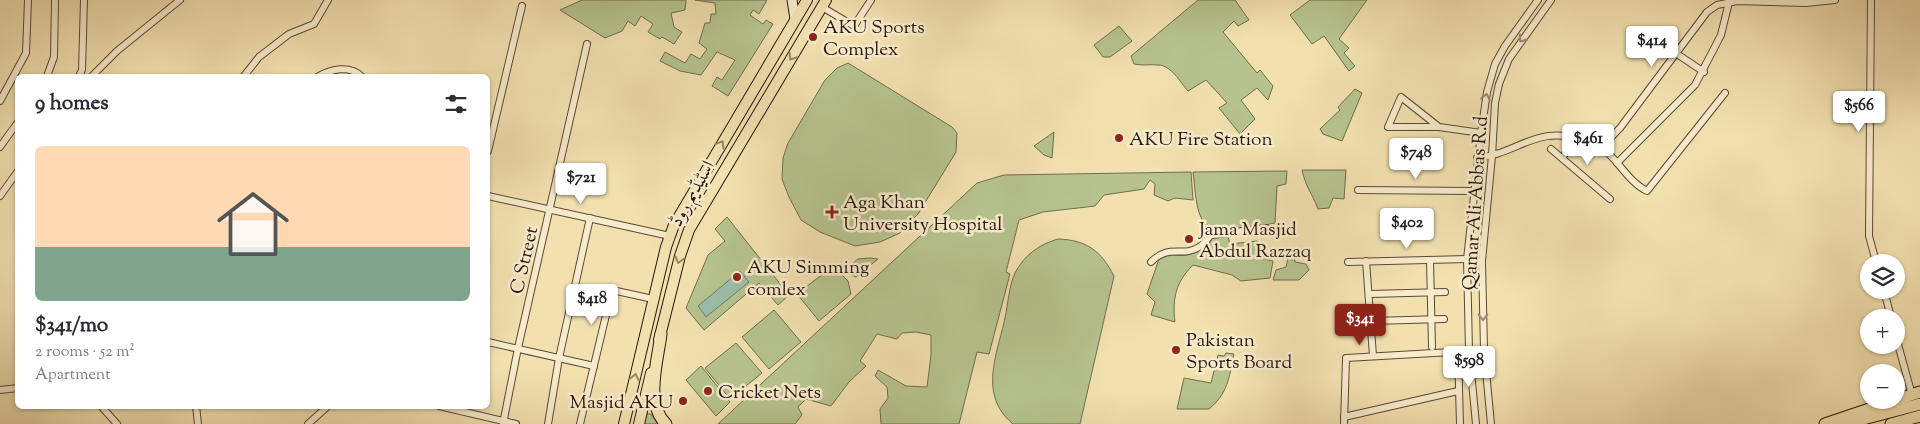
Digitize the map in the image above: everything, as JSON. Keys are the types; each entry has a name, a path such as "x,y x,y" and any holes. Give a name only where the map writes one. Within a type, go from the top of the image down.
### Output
{"highway":[{"path":"661,334 654,395 657,410 666,424"},
{"path":"1844,424 1920,404"},
{"path":"1825,424 1869,409"},
{"path":"1891,424 1920,416"}],"main road":[{"path":"792,0 795,20"},
{"name":"اسٹیڈیم روڈ","path":"624,424 670,236 681,212 807,0"},
{"name":"اسٹیڈیم روڈ","path":"639,424 680,256 689,230 824,3"}],"street":[{"path":"0,101 26,53 28,0"},
{"path":"48,74 54,56 55,0"},
{"path":"80,74 83,60 84,0"},
{"path":"94,74 116,51 180,0"},
{"path":"246,74 259,57 289,34 314,24 328,0"},
{"path":"824,3 854,26 871,0"},
{"path":"1476,424 1470,350 1467,259 1480,133 1487,92 1495,64 1505,46 1538,0"},
{"name":"Qamar Ali Abbas R.d","path":"1491,424 1486,382 1482,261 1495,103 1504,70 1519,42 1551,0"},
{"path":"1602,147 1620,128 1707,12 1717,5 1729,2 1806,3 1835,0"},
{"path":"1871,0 1869,236 1874,254"},
{"path":"1617,163 1695,85 1704,72 1721,36 1729,2"},
{"path":"490,142 522,6"},
{"name":"C Street","path":"503,423 518,348 587,44"},
{"path":"1680,56 1704,72"},
{"path":"322,74 326,71 345,69 356,74"},
{"path":"1477,158 1492,156 1526,140 1552,134 1577,138 1602,147 1644,190 1649,190 1725,93"},
{"path":"1439,127 1401,97 1388,127 1439,127 1480,133"},
{"path":"0,147 15,126"},
{"path":"1562,158 1577,138"},
{"path":"1552,149 1610,199"},
{"path":"0,196 15,175"},
{"path":"1358,190 1474,191"},
{"path":"490,196 670,236"},
{"path":"548,424 559,358 590,218"},
{"path":"1150,262 1160,253 1178,250 1189,252 1200,247 1210,235 1266,228"},
{"path":"1348,262 1467,259"},
{"path":"1430,260 1432,346"},
{"path":"1366,261 1370,294 1373,356"},
{"path":"580,424 612,290 654,299"},
{"path":"1370,294 1445,292"},
{"path":"1371,321 1444,319"},
{"path":"490,342 594,366"},
{"path":"1458,391 1344,420 1346,358 1470,350"},
{"path":"1458,352 1460,424"},
{"path":"1902,354 1916,393"},
{"path":"1473,385 1486,382"},
{"path":"0,390 15,388"},
{"path":"105,409 111,414 117,424"},
{"path":"111,409 111,414"},
{"path":"196,409 198,424"},
{"path":"308,424 325,409"},
{"path":"450,409 503,423 516,424"}],"green space":[{"path":"582,0 686,0 685,10 671,13 674,27 682,32 674,44 662,37 660,39 648,32 653,24 641,16 635,26 628,21 622,31 605,38 560,10"},
{"path":"695,0 767,0 759,14 753,10 750,15 763,24 766,20 773,24 728,96 712,86 717,77 722,80 735,60 717,52 701,75 680,71 660,61 665,52 685,63 691,54 700,59 707,49 699,43 705,23 710,23 711,14 716,14 715,3"},
{"path":"1198,0 1235,0 1249,20 1238,26 1234,21 1223,32 1257,73 1260,70 1273,86 1268,100 1257,88 1241,100 1255,119 1240,134 1219,108 1227,103 1206,80 1188,91 1167,68 1158,65 1134,64 1131,56"},
{"path":"1310,0 1367,0 1339,39 1349,48 1344,53 1355,66 1349,71 1324,36 1312,44 1290,15"},
{"path":"1119,26 1132,41 1110,57 1103,57 1094,45"},
{"path":"848,63 952,127 957,133 956,152 918,214 900,233 880,242 855,246 820,232 801,220 782,179 783,158 788,143 825,80 837,68"},
{"path":"1355,89 1362,93 1342,141 1323,134 1320,129 1340,110 1338,107"},
{"path":"1054,132 1052,158 1044,155 1034,146"},
{"path":"1302,170 1346,170 1344,199 1333,198 1329,208 1318,209"},
{"path":"1287,171 1286,184 1277,186 1275,223 1233,231 1213,229 1205,224 1198,210 1193,172"},
{"path":"1191,172 1193,200 1175,198 1168,201 1154,195 1155,184 1150,180 1144,189 1104,195 1095,206 1043,212 1019,220 1006,272 1010,274 989,354 977,352 959,424 881,424 880,409 888,398 887,387 875,376 878,370 906,386 927,387 931,355 931,335 916,332 902,333 897,339 877,334 860,361 866,366 849,382 831,406 806,399 798,407 802,415 795,424 718,424 977,183 1004,175"},
{"name":"AKU Simming comlex","path":"727,217 789,295 778,305 759,283 704,330 686,308 708,255 725,241 715,229"},
{"path":"1228,237 1230,244 1257,241 1258,257 1273,261 1270,278 1241,281 1232,275 1193,265 1187,271 1176,291 1174,305 1175,322 1151,315 1155,302 1147,294 1159,259 1171,255 1194,253 1212,238"},
{"path":"1058,239 1077,242 1092,248 1104,260 1114,276 1080,424 1013,424 1002,413 993,387 995,360 1011,284 1015,273 1028,256 1039,247"},
{"path":"1290,249 1293,249 1295,262 1306,264 1309,270 1299,280 1273,280 1276,270 1286,267"},
{"path":"858,259 878,259 856,277 848,273 848,267"},
{"path":"833,266 848,281 851,294 819,321 797,294"},
{"path":"774,310 801,342 769,369 742,337"},
{"path":"736,343 762,373 730,399 705,368"},
{"path":"1226,353 1234,354 1231,370 1224,391 1215,403 1209,409 1177,409 1184,378 1211,383 1218,355 1224,356"},
{"name":"Cricket Nets","path":"701,366 730,402 716,416 686,380"},
{"path":"647,414 651,414 658,424 643,424"}],"shaded area":[{"path":"740,271 749,282 706,317 698,306"}],"place":[{"name":"AKU Sports Complex","path":"813,37"},
{"name":"AKU Fire Station","path":"1119,138"},
{"name":"Aga Khan University Hospital","path":"832,212"},
{"name":"Jama Masjid Abdul Razzaq","path":"1189,239"},
{"name":"AKU Simming comlex","path":"737,277"},
{"name":"Pakistan Sports Board","path":"1176,350"},
{"name":"Cricket Nets","path":"708,391"},
{"name":"Masjid AKU","path":"683,401"}]}
